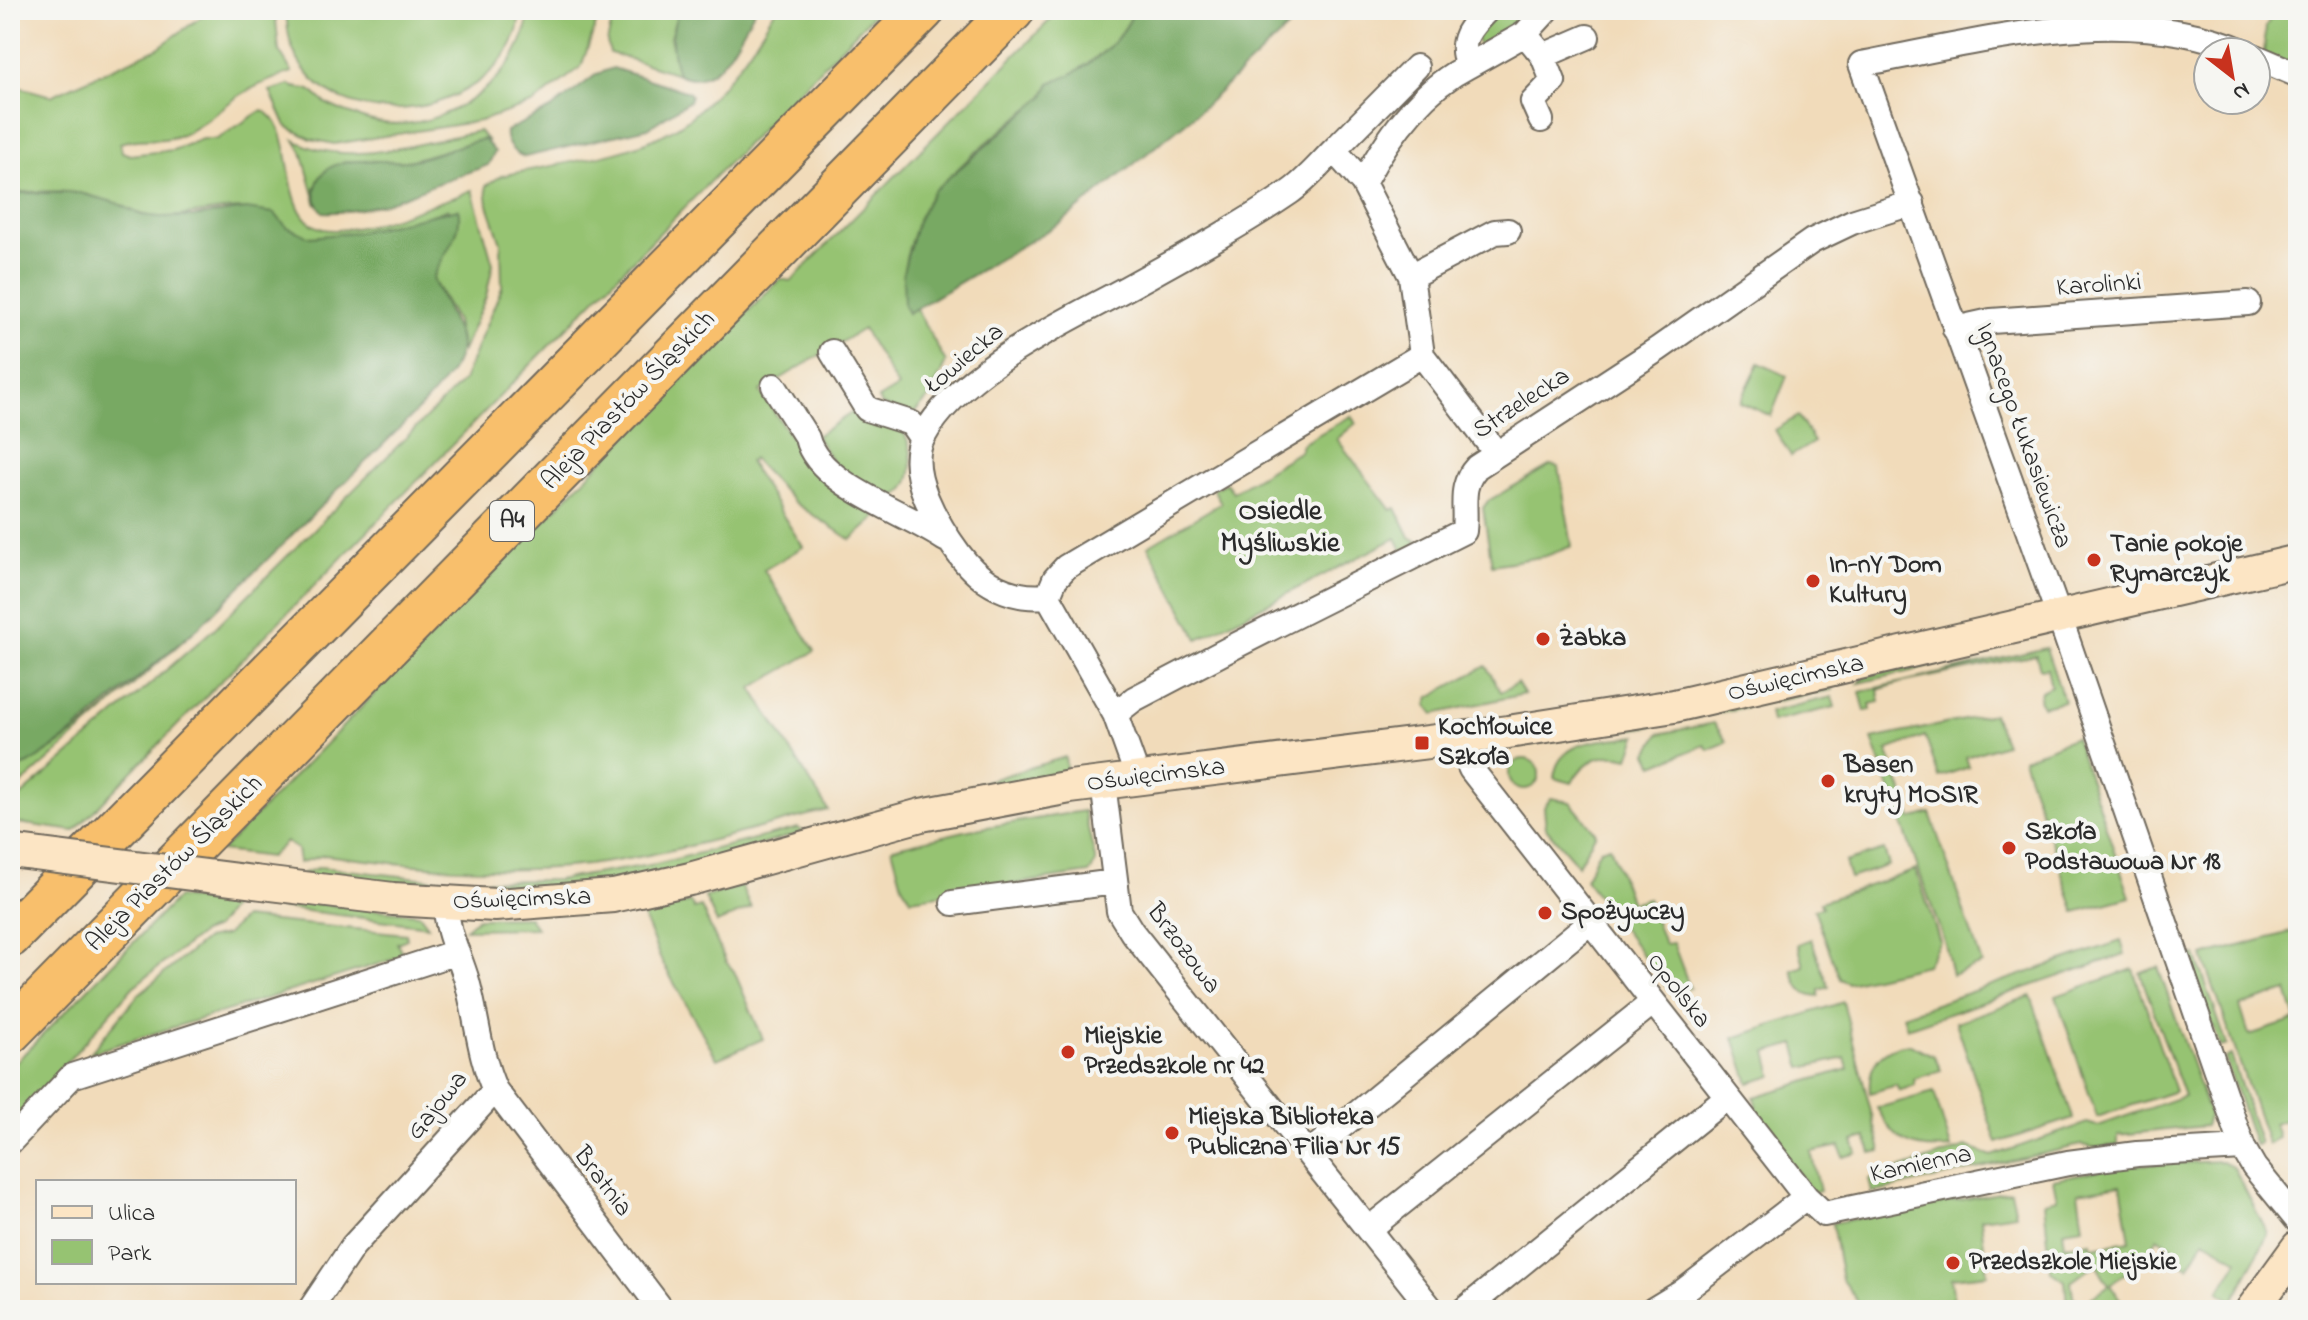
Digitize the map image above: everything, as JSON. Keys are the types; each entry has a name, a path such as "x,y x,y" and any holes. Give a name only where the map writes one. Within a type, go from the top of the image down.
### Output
{"highway":[{"name":"A4","path":"10,936 923,10"},
{"name":"Aleja Piastów Śląskich","path":"10,1032 1013,10"}],"street":[{"path":"1468,66 1463,43 1468,29 1487,10"},
{"path":"1363,183 1380,152 1416,109 1451,75 1525,34 1547,10"},
{"name":"Ignacego Łukasiewicza","path":"2208,36 2173,26 2118,24 2063,27 1861,64 2060,619 2243,1148 2261,1177 2298,1221"},
{"path":"1525,34 1543,56 1553,81 1533,102 1541,120"},
{"path":"1543,56 1587,37"},
{"path":"2272,64 2298,75"},
{"path":"1416,67 1334,150 1363,183 1411,276 1422,355 1497,454"},
{"name":"Łowiecka","path":"922,439 945,410 1011,351 1292,191 1334,150"},
{"name":"Strzelecka","path":"1115,714 1134,699 1464,531 1463,491 1468,477 1497,454 1658,349 1812,241 1852,222 1912,203"},
{"path":"1411,276 1495,232 1508,231"},
{"name":"Karolinki","path":"1955,329 1991,321 2248,303"},
{"path":"832,352 867,409 911,423 922,439 919,464 923,485 951,543 970,568 1001,589 1020,596 1048,596"},
{"path":"1048,596 1055,579 1066,567 1422,355"},
{"path":"774,386 809,448 838,477 951,543"},
{"name":"Oświęcimska","path":"10,851 446,904 533,905 613,896 690,879 921,815 1103,783 1457,738 1674,706 2060,619 2298,561"},
{"path":"1048,596 1115,714 1138,778"},
{"name":"Opolska","path":"1457,738 1471,769 1806,1197"},
{"name":"Brzozowa","path":"1103,783 1119,911 1132,932 1432,1310"},
{"path":"953,903 1115,882"},
{"name":"Gajowa","path":"310,1310 353,1246 495,1090 487,1073 468,984 446,925 446,904"},
{"path":"1309,1153 1589,923"},
{"name":"Oświęcimska","path":"10,1142 72,1076 457,952"},
{"path":"1369,1229 1652,1003"},
{"name":"Bratnia","path":"495,1090 662,1310"},
{"path":"1464,1310 1727,1097"},
{"name":"Kamienna","path":"1806,1197 1824,1214 2068,1163 2137,1154 2243,1148"},
{"path":"1653,1310 1681,1293 1806,1197"},
{"path":"2252,1310 2298,1247"}],"green space":[{"path":"211,10 275,10 279,51 292,72 248,90 186,133 170,138 120,143 122,152 130,155 173,150 202,139 217,139 262,110 275,120 282,136 295,198 303,215 316,226 336,230 366,226 472,190 493,264 486,297 462,351 456,321 433,279 438,263 458,229 449,209 381,230 327,238 304,235 250,210 159,217 140,214 74,192 10,193 10,84 51,96 158,48"},
{"path":"286,10 520,10 516,34 499,63 473,85 442,101 408,108 373,108 341,99 314,80 292,47"},
{"path":"529,10 601,10 581,67 534,103 480,121 334,144 311,139 286,126 270,91 290,85 307,89 327,104 385,123 416,122 439,116 462,105 500,74 515,55 525,33"},
{"path":"615,10 679,10 670,37 678,74 610,53 607,42"},
{"path":"679,10 755,10 725,60 704,76 692,78 678,74 674,58 672,34"},
{"path":"775,10 878,10 74,831 10,822 14,802 216,627 463,381 502,287 501,243 488,205 486,186 501,176 627,149 673,129 692,116 727,80"},
{"path":"1060,10 1134,10 1111,45 1088,64 1050,83 1043,97 956,171 922,215 911,241 904,280 908,313 916,309 946,362 930,397 911,416 882,405 878,399 898,387 863,329 760,391 799,449 877,517 851,540 795,503 753,459 749,462 803,547 764,570 815,651 752,688 828,810 666,851 567,867 476,869 324,855 299,863 297,849 286,842 270,857 221,851 780,279 791,281"},
{"path":"1134,10 1307,10 1196,114 1062,222 908,313 904,306 903,272 917,221 933,191 1043,97 1050,83 1076,72 1100,55 1121,34"},
{"path":"1498,10 1529,10 1486,45 1479,46 1476,36"},
{"path":"2275,10 2298,10 2298,68 2272,58 2272,36 2265,36 2266,26"},
{"path":"613,68 688,92 691,95 689,101 648,128 525,157 511,147 506,131 551,109 597,74"},
{"path":"479,131 488,141 484,139 408,161 347,161 332,167 315,187 317,206 302,152 295,140 316,149 361,153"},
{"path":"484,139 495,152 488,165 478,169 364,209 323,212 317,203 317,184 323,173 333,166 345,162 413,160"},
{"path":"10,193 80,193 117,203 141,215 159,217 192,217 246,209 274,213 287,227 310,237 358,232 458,209 455,236 433,279 460,344 453,369 423,405 200,626 65,739 29,764 10,771"},
{"path":"1759,363 1787,376 1771,416 1740,402"},
{"path":"853,412 855,416 861,413 890,421 904,433 912,466 906,487 899,494 889,498 837,468 816,436"},
{"path":"1351,416 1356,423 1337,439 1391,510 1396,508 1410,537 1417,541 1404,554 1396,538 1198,639 1148,546 1221,503 1213,489 1226,483 1233,492 1300,451 1302,444"},
{"path":"1798,416 1814,442 1791,456 1775,430"},
{"path":"1551,465 1559,467 1572,546 1546,556 1492,565 1483,508 1488,501"},
{"path":"200,626 10,796 10,771 35,759 84,726"},
{"path":"2046,648 2064,701 2043,706 2039,700 2041,691 2051,686 2047,668 2040,669 2036,655 1878,690 1880,702 1870,704 1871,710 1865,711 1860,692"},
{"path":"1975,649 1976,656 1859,683 1864,677"},
{"path":"1486,666 1501,692 1517,683 1524,694 1434,714 1427,705 1430,697"},
{"path":"1831,684 1832,690 1646,727 1519,746"},
{"path":"1832,697 1835,707 1771,722 1769,712"},
{"path":"1993,714 2005,744 1966,757 1969,767 1939,777 1925,736 1887,750 1912,819 1930,813 1982,964 1952,975 1945,944 1872,739"},
{"path":"1714,723 1727,742 1708,750 1705,745 1654,765 1648,753 1659,734"},
{"path":"1637,736 1629,758 1611,756 1595,759 1582,768 1572,783 1554,778 1557,765 1574,748"},
{"path":"2075,737 2130,897 2075,912 2023,759"},
{"path":"1065,757 1067,774 978,790 977,784"},
{"path":"1524,759 1535,763 1539,774 1535,785 1524,789 1513,785 1509,774 1513,763"},
{"path":"1551,798 1570,802 1596,833 1578,865 1546,828 1544,807"},
{"path":"1084,811 1096,863 1089,873 911,899 902,885 892,848 969,830"},
{"path":"798,828 804,832 658,875 507,894 299,875 320,867 446,881 557,880 656,864"},
{"path":"1610,846 1631,903 1648,898 1664,944 1673,943 1690,988 1670,991 1585,879 1600,849"},
{"path":"1884,850 1889,865 1850,878 1845,862"},
{"path":"1916,870 1940,942 1926,965 1848,983 1840,979 1814,909 1822,907 1820,902"},
{"path":"741,886 751,908 717,923 705,897"},
{"path":"178,897 233,905 216,928 202,933 133,987 10,1127 10,1068"},
{"path":"262,898 419,914 428,926 274,907"},
{"path":"690,902 694,909 701,907 726,962 734,971 763,1039 717,1059 660,958 643,916"},
{"path":"529,917 536,928 465,929 478,918"},
{"path":"243,918 406,934 407,939 397,943 404,956 90,1053 139,994 206,939 226,935"},
{"path":"2294,931 2298,940 2298,1024 2295,1026 2298,1035 2298,1124 2293,1117 2274,1124 2278,1137 2268,1145 2203,956","holes":["2287,991 2296,1020 2249,1035 2240,1006"]},
{"path":"1811,939 1829,987 1819,990 1819,996 1801,989 1792,970 1804,966 1798,944"},
{"path":"2121,941 2125,954 1907,1028 1903,1015"},
{"path":"2196,955 2227,1045 2221,1047 2188,957"},
{"path":"2158,967 2209,1114 2205,1126 2118,1135 2118,1145 2096,1148 2081,1145 1872,1193 1869,1179 1966,1147 1992,1156 2087,1123 2098,1126 2184,1096 2140,973"},
{"path":"2133,969 2175,1091 2097,1117 2056,996"},
{"path":"2031,996 2073,1118 1997,1143 1956,1022"},
{"path":"1843,1002 1881,1151 1871,1153 1866,1137 1853,1141 1857,1153 1843,1157 1840,1146 1811,1152 1820,1191 1813,1193 1762,1124 1754,1097 1848,1069 1845,1058 1802,1068 1795,1044 1767,1052 1773,1076 1749,1083 1734,1038"},
{"path":"1910,1044 1934,1056 1941,1070 1914,1079 1915,1085 1899,1091 1896,1085 1870,1093 1871,1074 1878,1059 1891,1049"},
{"path":"2231,1055 2260,1144 2255,1145 2225,1058"},
{"path":"1934,1092 1951,1148 1925,1148 1906,1143 1891,1130 1877,1108"},
{"path":"2222,1161 2234,1168 2268,1234 2233,1301 2219,1292 2238,1260 2204,1240 2188,1267 2168,1253 2172,1246 2158,1237 2143,1259 2110,1285 2128,1310 2046,1310 2067,1306 2065,1281 2051,1271 2044,1202 2057,1199 2053,1179 2127,1165","holes":["2121,1185 2130,1241 2092,1247 2091,1242 2065,1246 2063,1230 2083,1227 2078,1192","2096,1264 2109,1285 2081,1305 2073,1296 2071,1282"]},
{"path":"2011,1191 2016,1214 1981,1219 1987,1274 1951,1278 1955,1310 1864,1310 1842,1280 1832,1223"}],"place":[{"name":"Tanie pokoje Rymarczyk","path":"2094,560"},
{"name":"In-nY Dom Kultury","path":"1813,581"},
{"name":"Żabka","path":"1543,639"},
{"name":"Kochłowice Szkoła","path":"1422,743"},
{"name":"Basen kryty MOSIR","path":"1828,781"},
{"name":"Szkoła Podstawowa Nr 18","path":"2009,848"},
{"name":"Spożywczy","path":"1545,913"},
{"name":"Miejskie Przedszkole nr 42","path":"1068,1052"},
{"name":"Miejska Biblioteka Publiczna Filia Nr 15","path":"1172,1133"},
{"name":"Przedszkole Miejskie","path":"1953,1263"}],"district":[{"name":"Osiedle Myśliwskie","path":"1280,528"}]}
